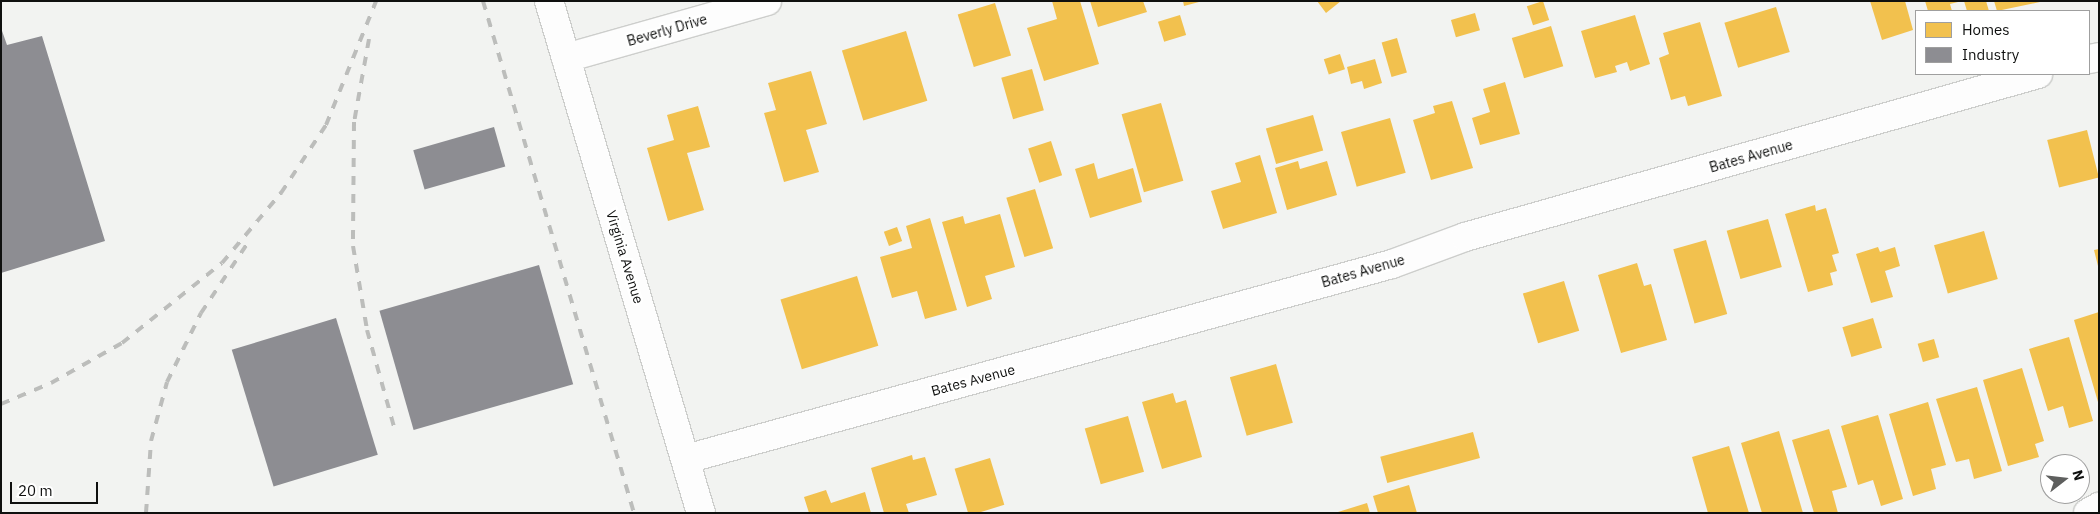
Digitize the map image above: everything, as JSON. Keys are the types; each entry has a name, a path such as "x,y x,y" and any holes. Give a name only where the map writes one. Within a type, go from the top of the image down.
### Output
{"street":[{"name":"Virginia Avenue","path":"549,1 701,513"},
{"name":"Beverly Drive","path":"566,58 767,1"},
{"name":"Bates Avenue","path":"686,459 1392,264 1465,237 2034,75"},
{"path":"2088,513 2099,506"}],"building: Homes":[{"path":"1052,1 1080,1 1099,64 1044,81 1027,28 1057,19"},
{"path":"1090,1 1143,1 1147,12 1098,27"},
{"path":"1183,1 1199,1 1199,2 1184,6"},
{"path":"1317,1 1341,1 1326,13"},
{"path":"1543,1 1549,20 1533,25 1527,6"},
{"path":"1870,1 1905,1 1913,30 1882,40"},
{"path":"1925,1 1958,1 1950,4 1952,10 1928,10"},
{"path":"1964,1 1986,1 1989,10 1967,10"},
{"path":"1994,1 2040,1 2002,10 1997,10"},
{"path":"995,3 1011,56 974,67 958,14"},
{"path":"1776,7 1790,52 1738,68 1724,23"},
{"path":"1475,13 1480,30 1456,37 1451,20"},
{"path":"1180,15 1186,35 1164,42 1158,22"},
{"path":"1635,15 1650,64 1630,71 1627,62 1615,66 1617,72 1595,78 1581,31"},
{"path":"1700,22 1722,96 1688,106 1685,96 1671,100 1659,58 1669,54 1663,33"},
{"path":"1551,26 1563,66 1524,78 1512,38"},
{"path":"906,31 927,101 863,120 842,51"},
{"path":"1397,38 1407,73 1392,77 1382,42"},
{"path":"1340,54 1345,69 1329,74 1324,59"},
{"path":"1375,59 1382,83 1364,89 1362,81 1351,84 1347,67"},
{"path":"1032,69 1044,110 1013,119 1001,78"},
{"path":"811,71 827,124 806,130 819,172 784,182 764,113 776,110 768,83"},
{"path":"1505,82 1520,134 1480,145 1472,118 1490,112 1483,89"},
{"path":"1452,101 1473,168 1431,180 1413,120 1435,113 1433,106"},
{"path":"1161,103 1183,181 1144,192 1122,114"},
{"path":"698,106 710,147 687,153 704,210 668,221 647,148 674,140 667,115"},
{"path":"1313,115 1323,151 1276,164 1266,129"},
{"path":"1390,118 1406,173 1357,187 1341,132"},
{"path":"2087,130 2099,178 2059,187 2047,140"},
{"path":"1051,141 1062,175 1039,183 1028,148"},
{"path":"1260,155 1277,213 1223,229 1211,191 1241,182 1235,163"},
{"path":"1298,161 1300,169 1327,161 1337,195 1287,210 1275,168"},
{"path":"1094,163 1098,179 1133,168 1142,202 1090,218 1075,169"},
{"path":"1035,189 1053,248 1024,257 1006,198"},
{"path":"1815,205 1816,211 1826,208 1839,253 1832,255 1837,271 1830,273 1833,285 1808,292 1785,214"},
{"path":"1000,214 1015,267 985,276 992,299 967,307 942,222 963,216 965,224"},
{"path":"930,218 957,310 925,319 917,291 892,298 880,257 912,248 906,226"},
{"path":"1768,219 1782,267 1740,279 1727,231"},
{"path":"897,227 902,241 889,246 884,232"},
{"path":"1984,231 1998,279 1948,293 1934,245"},
{"path":"1706,240 1727,314 1695,323 1673,249"},
{"path":"1878,247 1880,252 1895,247 1900,266 1885,271 1893,297 1871,303 1856,254"},
{"path":"2099,249 2099,266 2098,266 2094,250"},
{"path":"1637,263 1644,286 1651,284 1667,340 1621,353 1598,275"},
{"path":"857,276 878,346 802,369 780,299"},
{"path":"1564,281 1579,331 1538,343 1523,294"},
{"path":"2099,312 2099,402 2098,402 2074,320"},
{"path":"1873,318 1882,348 1851,357 1842,327"},
{"path":"2069,337 2093,421 2069,428 2063,406 2048,411 2029,349"},
{"path":"1934,339 1939,357 1923,362 1918,344"},
{"path":"1276,364 1293,423 1247,436 1230,377"},
{"path":"2022,368 2044,441 2035,444 2039,457 2008,466 1983,380"},
{"path":"1977,387 2002,471 1974,479 1969,459 1956,462 1936,399"},
{"path":"1173,393 1176,403 1186,400 1202,457 1162,469 1142,402"},
{"path":"1928,402 1946,465 1931,469 1936,489 1913,496 1889,414"},
{"path":"1878,415 1903,499 1881,506 1873,480 1858,485 1841,426"},
{"path":"1128,416 1144,472 1101,484 1085,428"},
{"path":"1829,429 1847,487 1832,491 1838,513 1814,513 1792,440"},
{"path":"1779,431 1803,513 1762,513 1741,443"},
{"path":"1473,432 1480,458 1387,483 1380,457"},
{"path":"1729,446 1749,513 1708,513 1692,457"},
{"path":"912,455 913,460 925,457 937,495 906,504 909,513 884,513 871,468"},
{"path":"990,458 1004,505 978,513 968,513 955,469"},
{"path":"1409,485 1417,513 1378,513 1373,496"},
{"path":"826,490 831,503 865,492 871,513 809,513 804,497"},
{"path":"1367,503 1370,513 1338,513 1338,512"}],"building: Industry":[{"path":"1,28 7,45 42,36 105,241 1,273"},
{"path":"494,127 505,166 425,190 413,150"},
{"path":"539,265 573,384 414,430 379,311"},
{"path":"336,318 378,455 274,487 232,350"}],"railway":[{"path":"1,404 51,383 122,343 222,263 281,193 326,125 376,1"},
{"path":"483,1 634,513"},
{"path":"369,39 354,122 353,246 367,330 395,430"},
{"path":"146,513 151,441 167,382 201,313 249,241"}]}
